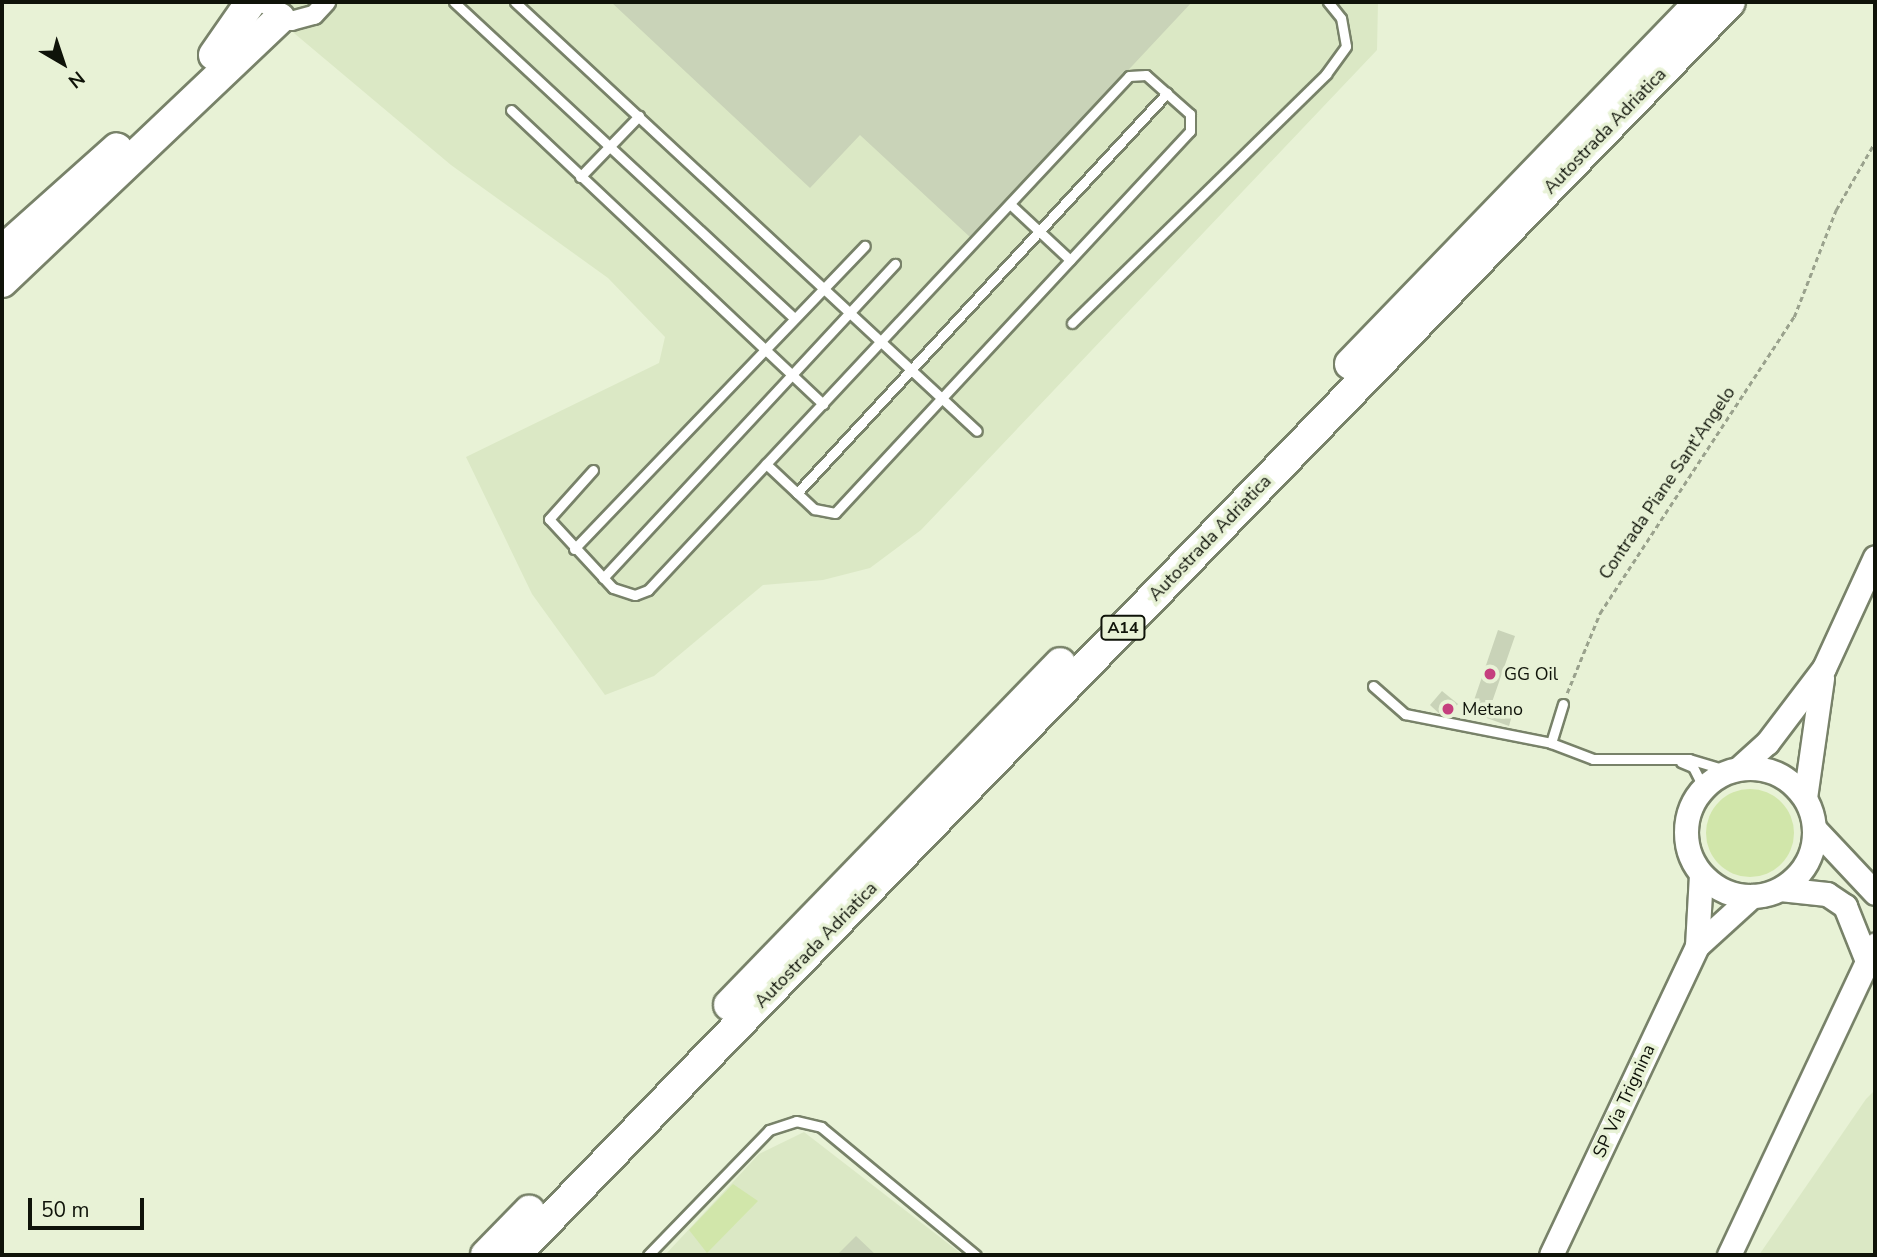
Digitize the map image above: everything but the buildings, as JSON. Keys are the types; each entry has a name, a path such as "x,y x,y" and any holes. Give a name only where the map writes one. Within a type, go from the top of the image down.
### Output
{"highway":[{"path":"2,282 88,186 231,38 251,2"},
{"name":"Autostrada Adriatica","path":"486,1255 1700,2"},
{"name":"Autostrada Adriatica","path":"515,1255 1730,2"},
{"path":"2,251 88,186 271,10"},
{"path":"2,230 88,186"},
{"path":"2,307 56,251 88,186"}],"main road":[{"path":"1703,787 1734,770 1767,743 1824,668 1875,557"},
{"path":"1824,668 1805,798 1814,828 1875,893"},
{"path":"1734,770 1765,769 1805,798"},
{"name":"SP Via Trignina","path":"1551,1255 1697,946 1701,874 1686,830 1703,787"},
{"path":"1780,889 1806,863 1814,828"},
{"path":"1848,866 1875,873"},
{"name":"SP Via Trignina","path":"1701,874 1724,891 1752,896 1780,889"},
{"path":"1780,889 1834,898 1875,909"},
{"name":"SP Via Trignina","path":"1697,946 1752,896"},
{"path":"1729,1255 1871,953 1855,921 1834,898"}],"street":[{"path":"271,10 303,20 326,2"}],"lane":[{"path":"454,2 608,148 794,318"},
{"path":"515,2 977,431"},
{"path":"1072,323 1326,74 1346,46 1340,18 1328,2"},
{"path":"593,470 550,519 574,549 625,596 649,590 766,464 881,343 1129,76 1146,75 1190,114 1190,131 835,513 814,509 766,464"},
{"path":"797,493 1167,93"},
{"path":"510,110 823,404"},
{"path":"580,177 639,116"},
{"path":"1010,204 1070,260"},
{"path":"574,549 865,246"},
{"path":"603,578 851,315 895,264"},
{"path":"1373,686 1405,714 1551,743 1593,759 1665,759 1734,770"},
{"path":"1551,743 1563,704"},
{"path":"1665,759 1693,767 1703,787"},
{"path":"648,1255 769,1130 796,1121 821,1127 976,1255"}],"path":[{"name":"Contrada Piane Sant'Angelo","path":"1563,704 1600,613 1794,317 1836,210 1875,142"}],"shaded area":[{"path":"257,2 1378,2 1377,50 921,530 870,568 823,580 763,585 654,676 605,695 532,594 466,457 659,363 665,337 608,278 451,165"},
{"path":"1875,1090 1875,1255 1759,1255 1866,1099"},
{"path":"804,1132 963,1255 665,1255 759,1154"}],"green space":[{"path":"1750,789 1767,793 1781,802 1790,816 1794,833 1790,850 1781,864 1767,873 1750,877 1733,873 1719,864 1710,850 1706,833 1710,816 1719,802 1733,793"},
{"path":"733,1184 758,1201 707,1253 689,1230"}],"place":[{"name":"GG Oil","path":"1490,674"},
{"name":"Metano","path":"1448,709"}]}
